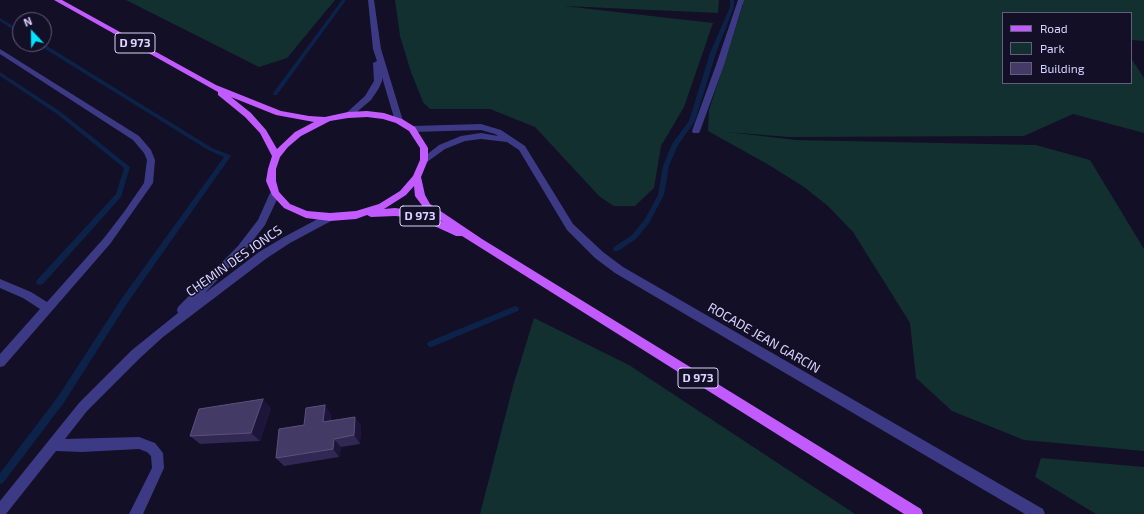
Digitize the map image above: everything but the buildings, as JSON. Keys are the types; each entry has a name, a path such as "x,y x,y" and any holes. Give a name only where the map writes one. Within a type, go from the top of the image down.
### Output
{"main road":[{"name":"D 973","path":"57,0 213,87 279,113 309,119 328,120"},
{"name":"D 973","path":"213,87 248,115 263,132 276,156"},
{"path":"367,114 384,116 399,121 412,129 420,138 424,148 424,160 417,177 402,193 382,206 356,215 330,218 306,214 287,206 275,193 271,181 272,169 276,156 285,145 298,134 312,126 348,115 367,114"},
{"name":"D 973","path":"417,177 420,196 427,206 479,242 916,514"},
{"name":"D 973","path":"356,215 404,212 418,215 479,242"}],"street":[{"path":"348,115 368,98 378,81 377,49 371,0"},
{"path":"696,131 720,65 741,0"},
{"path":"377,49 399,121"},
{"path":"0,51 136,138 148,152 151,160 148,183 143,193 107,241 0,362"},
{"name":"ROCADE JEAN GARCIN","path":"412,129 481,127 498,132 516,143 528,157 551,198 570,227 599,255 619,270 1038,514"},
{"path":"424,160 442,148 464,138 481,136 496,137 516,143"},
{"name":"CHEMIN DES JONCS","path":"0,511 83,407 109,379 159,334 241,249 262,222 275,193"},
{"name":"CHEMIN DES JONCS","path":"159,334 262,255 287,240 330,218"},
{"path":"0,283 27,295 48,308"},
{"path":"52,445 82,446 138,443 151,447 157,453 158,468 136,514"}],"green space":[{"path":"126,0 335,0 287,58 259,67"},
{"path":"395,0 719,0 718,13 564,6 713,23 684,107 661,146 654,188 635,206 614,206 600,197 535,127 490,109 430,109 423,102 411,72 400,36"},
{"path":"742,0 1144,0 1144,41 1132,40 1132,12 1002,12 1002,84 1132,84 1132,60 1144,78 1144,133 1073,114 1024,136 789,137 727,132 796,140 1036,145 1090,160 1144,249 1144,451 1024,440 952,411 916,378 910,323 853,232 828,206 804,187 769,165 708,131 709,110 743,5"},
{"path":"534,318 629,365 855,514 480,514 513,386"},
{"path":"1041,458 1144,467 1144,514 1096,514 1035,477"}],"waterway":[{"path":"275,94 344,0"},
{"path":"616,249 634,237 647,221 661,195 666,166 675,144 692,121 713,53 732,7 732,0"},
{"path":"0,19 12,27"},
{"path":"0,480 60,401 125,300 228,156 210,149 52,51"},
{"path":"0,74 59,113 127,167 119,195 40,282"},
{"path":"431,344 515,309"}]}
